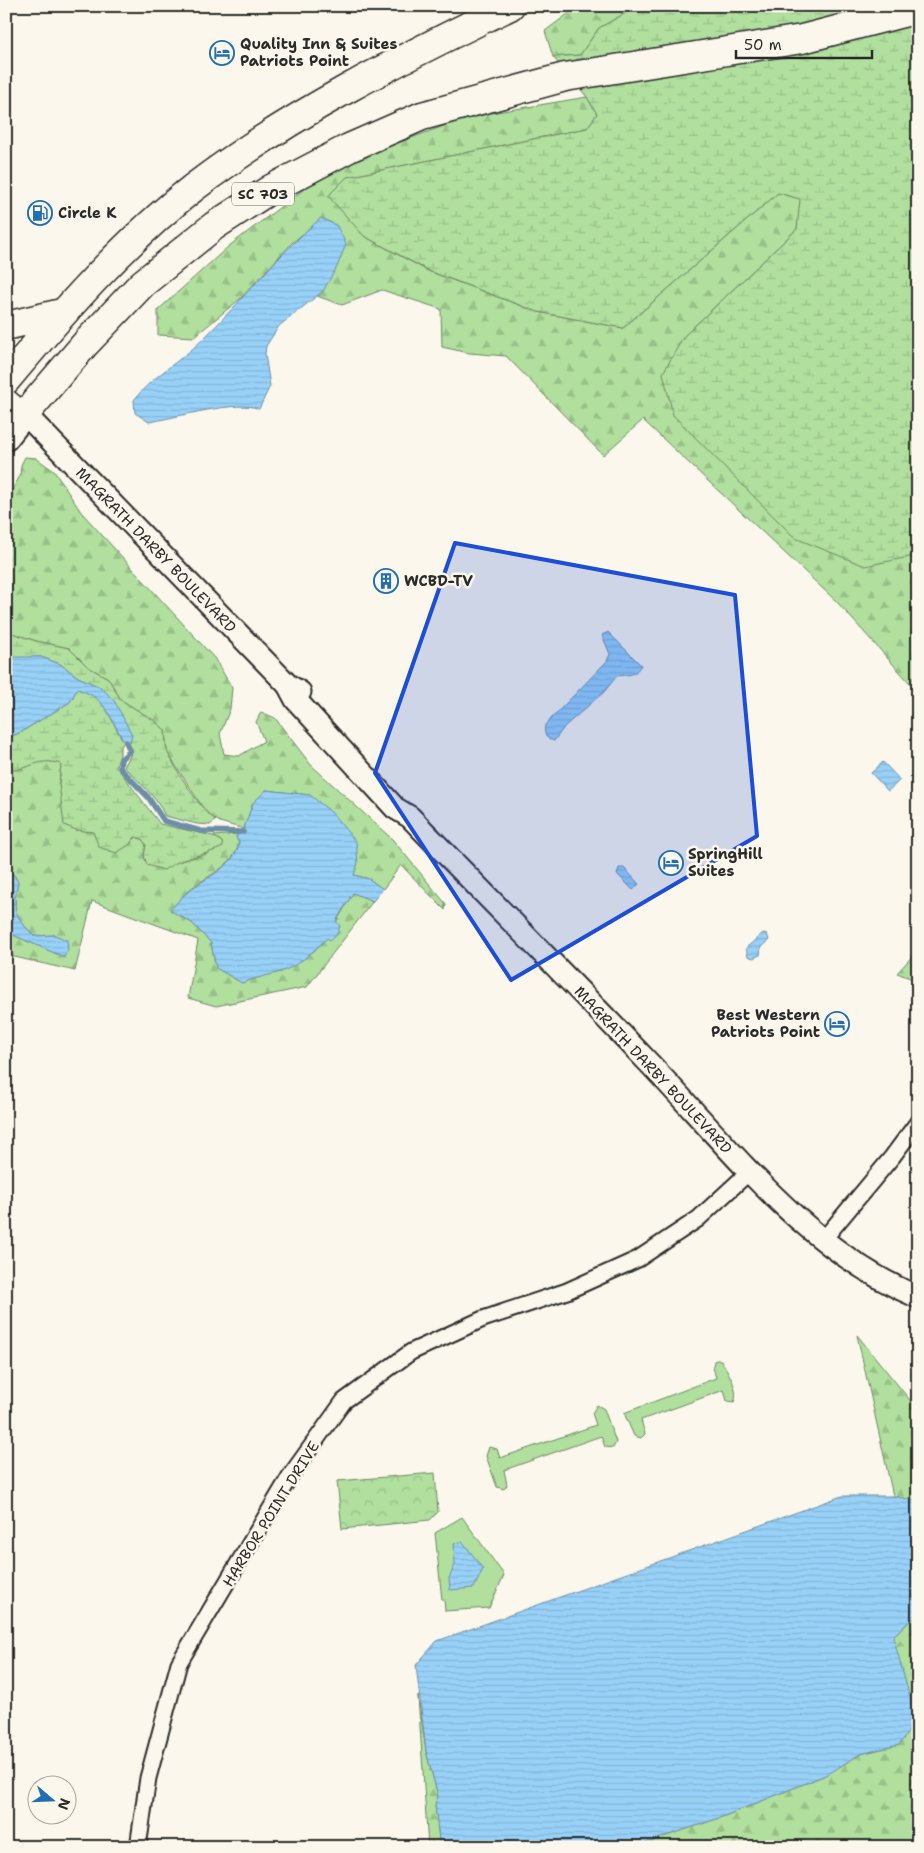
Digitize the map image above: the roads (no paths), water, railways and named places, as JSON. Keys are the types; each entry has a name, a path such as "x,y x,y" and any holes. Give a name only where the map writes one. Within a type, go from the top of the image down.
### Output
{"highway":[{"name":"SC 703","path":"6,380 61,313 135,240 192,189 250,148 340,92 510,6"},
{"name":"SC 703","path":"16,406 86,343 142,284 214,226 271,189 349,148 422,116 565,77 802,39 918,10"},
{"path":"6,326 61,313"}],"main road":[{"name":"SC 703","path":"6,438 16,406"},
{"name":"MAGRATH DARBY BOULEVARD","path":"16,406 288,685 296,700 396,808 410,817 700,1116 748,1173 823,1240 856,1264 898,1289 918,1297"}],"street":[{"path":"823,1240 892,1157 918,1122"},
{"name":"HARBOR POINT DRIVE","path":"138,1847 148,1778 179,1663 290,1476 344,1401 411,1352 483,1319 567,1291 638,1259 698,1219 748,1173"}],"water":[{"path":"321,218 337,226 346,244 337,267 323,291 279,326 266,346 265,354 270,386 259,409 237,406 206,410 149,422 135,413 134,400 141,391 202,340 275,262"},
{"path":"608,632 641,665 633,673 617,676 604,692 565,726 554,741 549,739 544,730 545,725 607,661 610,654 602,635"},
{"path":"41,657 60,664 78,677 102,688 115,702 132,735 128,748 103,705 88,693 77,689 70,702 6,739 6,658"},
{"path":"883,762 900,780 888,791 871,773"},
{"path":"266,790 310,795 331,812 356,842 358,863 354,875 369,879 383,889 373,901 353,893 336,921 340,926 337,935 330,940 327,938 299,962 286,970 242,983 216,968 211,943 192,923 170,910 186,893 219,871 232,859 239,843 236,837 243,831 253,803"},
{"path":"619,868 624,868 639,884 633,890 617,874"},
{"path":"6,873 14,875 18,882 15,906 22,923 34,936 55,935 67,940 68,950 64,957 13,935 6,935"},
{"path":"763,933 767,934 769,940 761,947 760,955 753,958 748,956 746,948"},
{"path":"842,1496 893,1496 918,1501 918,1614 893,1636 914,1713 909,1731 899,1745 860,1754 828,1774 722,1817 634,1847 440,1847 435,1805 438,1796 426,1751 416,1665 437,1641"},
{"path":"463,1542 483,1569 474,1588 450,1590 449,1578 455,1565 454,1544"}],"waterway":[{"path":"126,742 130,751 121,759 120,768 148,797 164,821 201,831 243,832"}],"place":[{"name":"Quality Inn & Suites Patriots Point","path":"222,53"},
{"name":"Circle K","path":"40,213"},
{"name":"WCBD-TV","path":"386,581"},
{"name":"SpringHill Suites","path":"671,863"},
{"name":"Best Western Patriots Point","path":"837,1024"}]}
